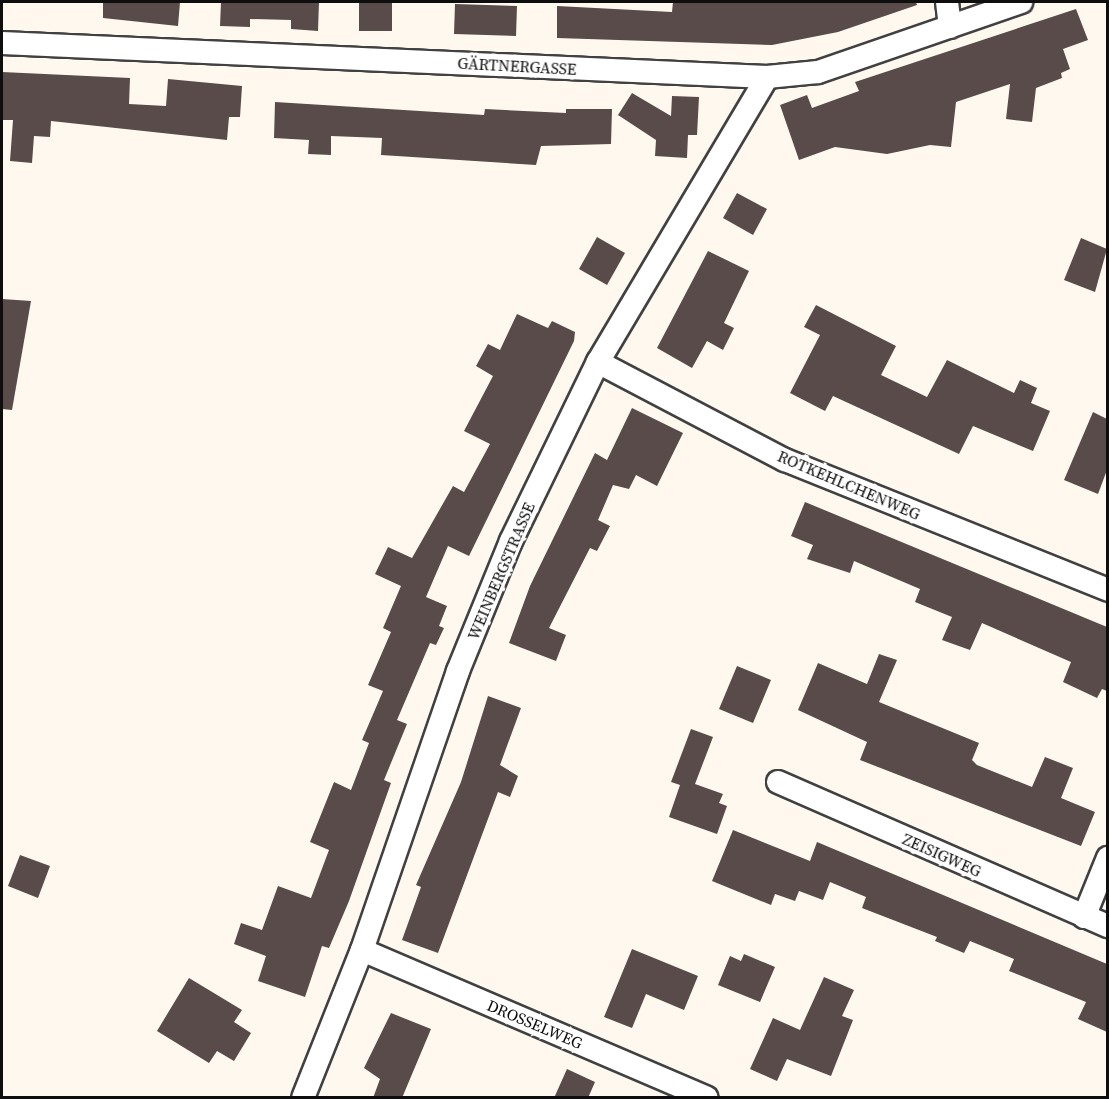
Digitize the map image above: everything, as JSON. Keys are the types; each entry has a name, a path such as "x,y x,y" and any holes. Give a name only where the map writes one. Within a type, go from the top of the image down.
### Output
{"street":[{"path":"947,2 950,27"},
{"name":"GÄRTNERGASSE","path":"2,43 767,77 818,72 1022,2"},
{"name":"WEINBERGSTRASSE","path":"303,1098 362,950 458,671 511,541 598,362 767,77"},
{"name":"ROTKEHLCHENWEG","path":"598,362 785,460 1107,590"},
{"name":"ZEISIGWEG","path":"778,782 1107,926"},
{"path":"1084,917 1107,858"},
{"name":"DROSSELWEG","path":"362,950 707,1098"}],"building":[{"path":"103,2 180,2 178,26 103,18"},
{"path":"221,2 319,2 318,31 291,29 291,20 250,19 250,27 220,26"},
{"path":"359,2 392,2 392,31 359,31"},
{"path":"673,2 916,2 917,5 838,32 772,45 557,38 557,6 672,12"},
{"path":"455,4 517,6 516,36 454,34"},
{"path":"1076,9 1088,40 1063,49 1070,69 1061,73 1062,78 1036,88 1032,122 1006,119 1010,84 956,102 951,147 930,145 887,154 835,147 799,160 780,105 807,95 812,108 859,91 855,82"},
{"path":"2,72 130,78 129,104 166,106 168,79 242,86 240,117 229,117 227,140 51,121 50,137 34,136 32,163 10,161 13,120 2,120"},
{"path":"632,93 671,116 672,96 699,97 697,135 688,135 687,158 655,156 656,140 618,115"},
{"path":"275,102 484,115 485,109 566,113 566,109 612,109 611,144 541,146 536,165 381,155 382,138 331,136 331,155 308,154 309,140 274,138"},
{"path":"737,193 767,209 753,235 723,218"},
{"path":"597,237 625,253 607,285 579,269"},
{"path":"1081,238 1107,249 1095,292 1064,280"},
{"path":"708,251 749,271 724,323 734,328 723,350 707,341 692,368 657,348"},
{"path":"2,299 31,301 12,410 2,409"},
{"path":"816,305 896,346 881,375 927,397 947,360 1014,393 1020,380 1037,388 1031,403 1050,411 1033,451 973,426 959,454 833,396 825,411 790,393 820,335 804,327"},
{"path":"517,314 548,328 552,321 575,332 574,341 469,556 448,546 426,597 447,606 439,626 444,628 436,645 430,643 397,720 407,724 384,780 391,783 349,901 329,948 322,946 305,997 258,981 266,956 234,944 241,923 262,930 278,886 311,898 329,850 310,842 334,782 351,790 369,743 362,740 383,691 368,685 391,632 383,628 401,586 375,574 388,547 412,558 453,486 464,492 490,444 464,431 493,376 476,366 488,344 500,350"},
{"path":"632,408 683,433 657,486 636,475 629,489 613,485 598,520 610,526 597,551 590,548 549,628 566,635 556,661 509,643 530,586 595,453 607,460"},
{"path":"1093,412 1107,419 1107,470 1098,494 1064,480"},
{"path":"805,502 1107,627 1107,691 1102,689 1097,698 1063,682 1071,662 982,623 970,650 942,640 952,617 915,602 920,589 854,561 850,573 807,559 813,545 791,536"},
{"path":"879,654 897,660 879,702 979,743 972,760 977,765 1032,787 1045,757 1073,768 1061,798 1095,812 1081,846 860,760 867,742 798,710 818,663 867,684"},
{"path":"737,666 771,680 753,723 719,709"},
{"path":"488,696 521,708 500,765 518,776 510,797 498,792 438,953 402,940 421,887 416,885 461,782"},
{"path":"691,729 713,737 695,784 723,794 719,803 727,806 717,834 669,817 680,785 671,782"},
{"path":"733,830 810,861 817,842 1107,964 1107,1032 1078,1019 1086,1002 1009,971 1014,959 970,941 964,953 935,941 937,937 862,908 866,897 830,882 823,900 799,891 795,901 775,894 771,905 712,881"},
{"path":"20,855 50,866 38,898 8,886"},
{"path":"632,949 698,976 684,1010 646,994 632,1028 604,1017"},
{"path":"744,954 775,967 760,1002 718,985 730,956 741,961"},
{"path":"824,977 854,990 842,1016 853,1020 831,1076 787,1059 777,1081 750,1069 773,1018 800,1030"},
{"path":"189,978 242,1010 234,1022 251,1033 234,1061 217,1051 209,1063 157,1031"},
{"path":"391,1013 431,1029 402,1098 373,1098 380,1079 364,1068"},
{"path":"567,1069 595,1082 588,1098 554,1098"}]}
